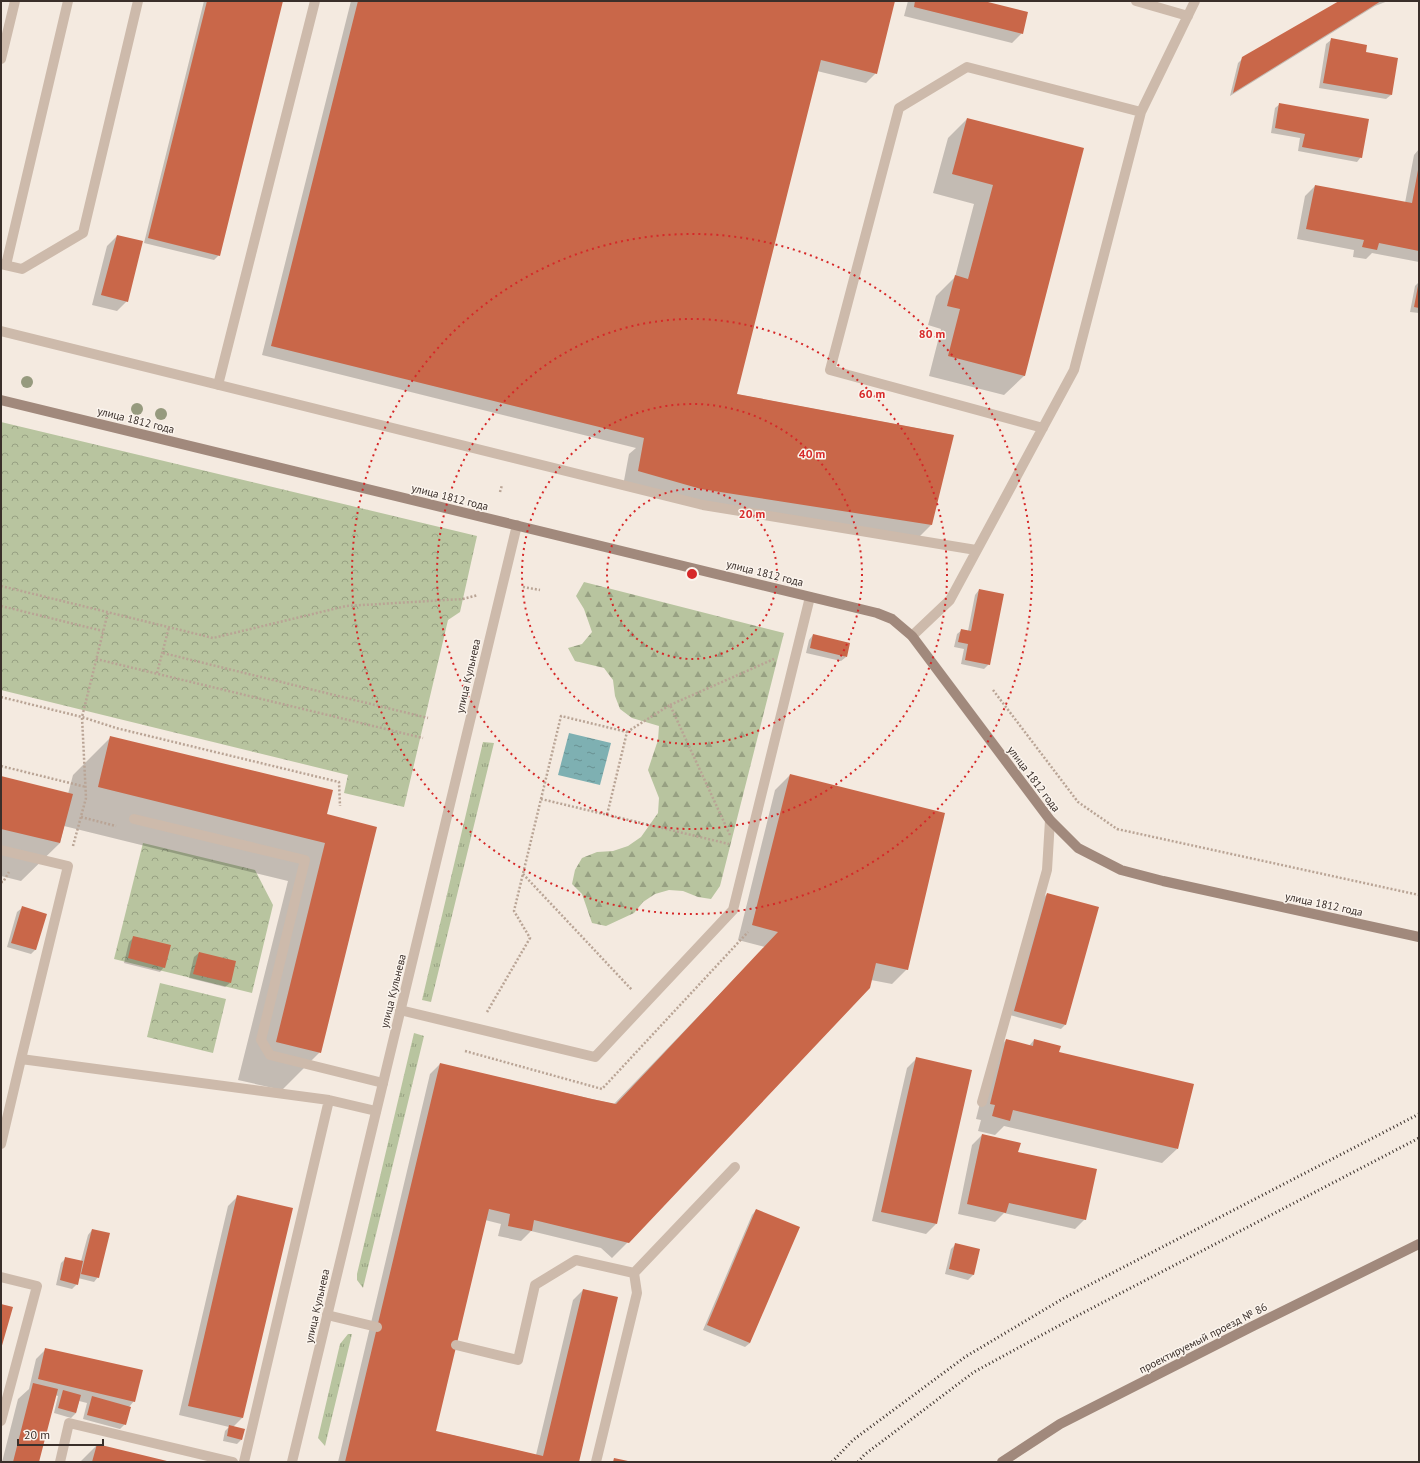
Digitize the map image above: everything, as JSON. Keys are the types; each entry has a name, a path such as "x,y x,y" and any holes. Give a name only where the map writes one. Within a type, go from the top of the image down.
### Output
{"street":[{"path":"1,58 14,1"},
{"path":"68,1 3,264 22,269 83,233 138,1"},
{"path":"218,385 315,1"},
{"path":"1136,1 1188,16"},
{"path":"912,636 950,600 1074,370 1141,112 1195,1"},
{"path":"1043,428 830,370 898,108 967,67 1141,112"},
{"path":"1,331 703,505 976,550"},
{"name":"улица 1812 года","path":"1,400 877,613 892,619 912,636 1050,820 1078,848 1121,870 1163,881 1419,937"},
{"name":"улица Кульнева","path":"292,1462 517,525"},
{"path":"400,1010 596,1057 733,910 810,597"},
{"path":"134,819 305,860 261,1040 270,1055 383,1083"},
{"path":"982,1102 1047,870 1050,820"},
{"path":"1,850 68,866 1,1144"},
{"path":"21,1060 330,1100 376,1111"},
{"path":"244,1462 330,1100"},
{"path":"634,1273 735,1167"},
{"name":"проектируемый проезд № 86","path":"1002,1462 1060,1424 1419,1244"},
{"path":"456,1345 518,1360 535,1285 576,1260 634,1273"},
{"path":"596,1462 637,1293 634,1273"},
{"path":"1,1277 36,1286 1,1421"},
{"path":"327,1315 377,1327"},
{"path":"60,1462 69,1423 233,1462"}],"path":[{"path":"500,492 502,485"},
{"path":"1,586 213,638 346,606 463,599 478,595"},
{"path":"520,586 540,590"},
{"path":"1,606 103,631"},
{"path":"68,866 86,798 82,717 108,612"},
{"path":"157,673 169,627"},
{"path":"162,653 428,718"},
{"path":"607,815 627,732 670,705 778,658"},
{"path":"96,659 423,738"},
{"path":"993,690 1078,802 1117,829 1419,895"},
{"path":"1,697 82,717 116,728 339,782 340,806"},
{"path":"670,705 735,846"},
{"path":"477,1029 530,938 514,911 561,716 627,732"},
{"path":"1,766 86,787"},
{"path":"540,799 748,849"},
{"path":"81,817 120,827"},
{"path":"523,874 645,1004"},
{"path":"465,1051 602,1088 748,932"}],"green space":[{"path":"1,422 477,536 460,612 448,620 404,807 344,793 348,775 1,690"},
{"path":"584,582 784,633 720,886 711,899 698,897 683,891 669,890 655,894 643,902 634,913 606,926 592,923 582,894 572,884 575,870 582,858 597,852 613,851 628,846 641,837 658,813 659,798 648,770 658,740 659,726 632,718 620,709 615,696 613,680 604,668 575,661 568,648 582,644 592,632 584,609 576,596"},
{"path":"483,742 494,743 431,1002 422,1000"},
{"path":"143,843 255,870 273,905 252,993 114,959"},
{"path":"160,983 226,999 213,1053 147,1037"},
{"path":"414,1033 424,1036 363,1288 357,1280 357,1274"},
{"path":"348,1334 352,1334 325,1446 318,1438 340,1344"}],"water":[{"path":"569,733 611,743 600,785 558,775"}],"building":[{"path":"207,1 283,1 220,256 148,238"},
{"path":"358,1 895,1 877,74 821,60 737,394 954,435 932,525 701,489 638,471 644,438 271,346"},
{"path":"915,1 984,1 1028,12 1023,34 914,7"},
{"path":"1339,1 1381,1 1233,93 1242,57"},
{"path":"1331,38 1367,45 1366,52 1398,58 1392,95 1323,83"},
{"path":"1279,103 1369,119 1362,158 1302,147 1305,134 1275,128"},
{"path":"967,118 1084,148 1025,376 948,356 960,309 947,306 955,275 968,279 993,185 952,174"},
{"path":"1418,170 1419,251 1379,243 1377,250 1362,247 1364,240 1306,229 1315,185 1412,203"},
{"path":"117,235 143,241 128,302 101,295"},
{"path":"1419,286 1419,308 1414,307"},
{"path":"979,589 1004,594 990,665 965,660 968,644 958,642 961,629 971,631"},
{"path":"813,634 850,643 847,657 810,648"},
{"path":"110,736 333,790 327,814 377,827 321,1053 276,1042 325,843 98,787"},
{"path":"790,774 945,813 908,970 876,963 870,988 629,1243 534,1220 532,1231 508,1226 510,1214 489,1209 436,1431 543,1456 583,1289 618,1297 579,1462 345,1462 440,1063 616,1104 778,932 752,925"},
{"path":"1,776 73,794 60,843 1,829"},
{"path":"1047,893 1099,907 1066,1025 1014,1011"},
{"path":"22,906 47,914 36,950 11,943"},
{"path":"133,936 171,945 165,968 128,958"},
{"path":"199,952 236,961 231,983 193,974"},
{"path":"1006,1039 1033,1046 1034,1039 1061,1046 1059,1052 1194,1084 1178,1149 1013,1110 1010,1121 992,1116 995,1105 990,1104"},
{"path":"916,1057 972,1070 937,1224 881,1212"},
{"path":"982,1134 1021,1143 1018,1152 1097,1169 1086,1220 1009,1203 1006,1213 967,1204"},
{"path":"237,1195 293,1208 243,1418 188,1406"},
{"path":"756,1209 800,1227 750,1343 707,1325"},
{"path":"92,1229 110,1233 99,1278 81,1274"},
{"path":"955,1243 980,1249 974,1275 949,1269"},
{"path":"65,1257 83,1261 78,1285 60,1280"},
{"path":"1,1304 13,1307 1,1349"},
{"path":"45,1348 143,1370 135,1402 38,1379"},
{"path":"33,1383 58,1389 39,1462 13,1462"},
{"path":"63,1390 81,1395 76,1413 58,1408"},
{"path":"92,1396 131,1407 126,1425 87,1415"},
{"path":"229,1425 245,1429 242,1440 227,1436"},
{"path":"97,1444 167,1461 167,1462 92,1462"},
{"path":"614,1458 628,1461 628,1462 613,1462"}],"railway":[{"path":"832,1462 853,1440 965,1357 1064,1298 1419,1114"},
{"path":"858,1462 864,1455 974,1372 1073,1318 1419,1138"}]}
